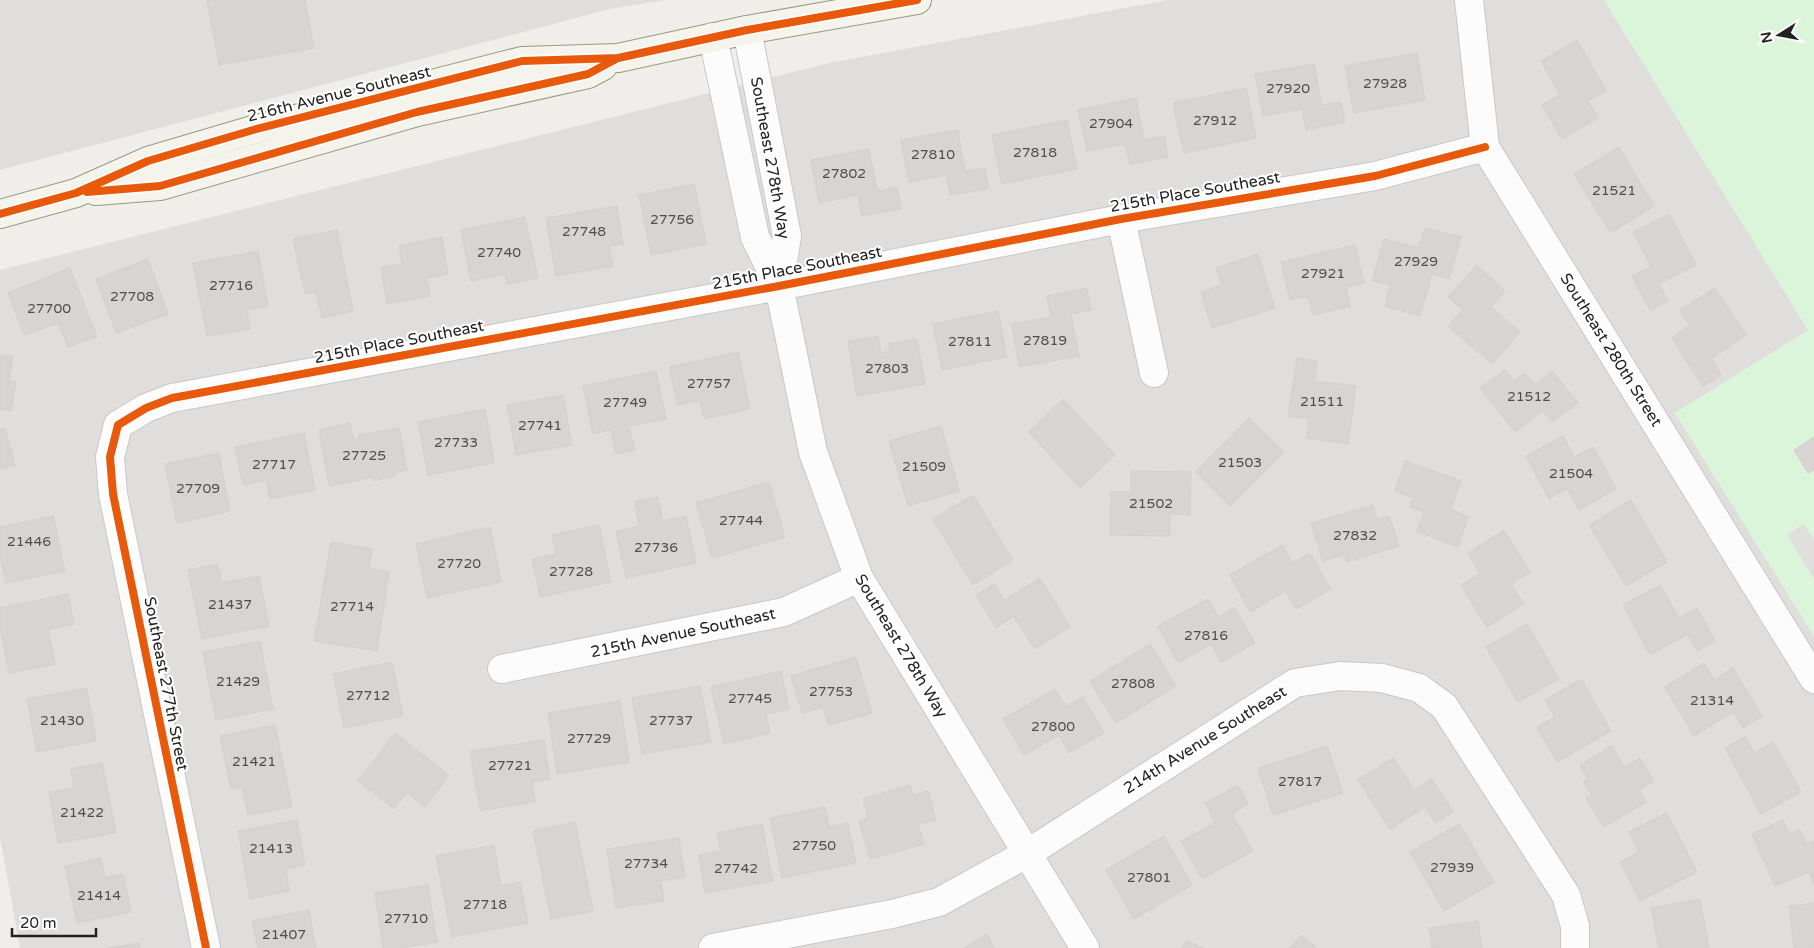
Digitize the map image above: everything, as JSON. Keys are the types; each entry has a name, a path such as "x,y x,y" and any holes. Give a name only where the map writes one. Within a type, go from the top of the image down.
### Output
{"street":[{"name":"216th Avenue Southeast","path":"0,214 76,193 148,161 253,130 522,61 618,58 747,30 917,0"},
{"name":"Southeast 280th Street","path":"1469,0 1485,147 1814,679"},
{"name":"Southeast 278th Way","path":"747,30 787,236 779,286"},
{"name":"Southeast 278th Way","path":"713,37 755,237 779,286 813,452 859,578 1085,948"},
{"name":"215th Place Southeast","path":"118,425 146,408 172,398 779,286 1121,219 1375,176 1485,147"},
{"path":"1121,219 1154,373"},
{"name":"Southeast 277th Street","path":"118,425 110,457 113,494 206,948"},
{"name":"215th Avenue Southeast","path":"502,669 784,612 859,578"},
{"name":"214th Avenue Southeast","path":"713,948 892,914 938,902 1028,853 1295,684 1340,676 1382,678 1419,688 1444,706 1566,894 1575,926 1575,948"}],"shaded area":[{"path":"0,0 666,0 610,9 0,170"},
{"path":"1168,0 1604,0 1809,330 1675,413 1814,636 1814,948 20,948 0,837 0,270 829,63"},
{"path":"1804,524 1814,540 1814,579 1787,535"}],"green space":[{"path":"1604,0 1814,0 1814,636 1675,413 1808,330"}],"building":[{"path":"207,0 305,0 314,48 219,65"},
{"path":"1577,40 1606,91 1588,101 1598,118 1562,139 1542,105 1560,95 1541,61"},
{"path":"1417,53 1425,100 1354,113 1345,66"},
{"path":"1314,64 1322,105 1341,102 1345,122 1306,130 1302,109 1263,116 1255,74"},
{"path":"1246,88 1256,138 1184,153 1173,103"},
{"path":"1136,98 1144,140 1164,136 1168,157 1130,164 1125,144 1087,151 1078,110"},
{"path":"1067,120 1077,169 1002,184 992,135"},
{"path":"958,130 965,171 985,168 988,189 950,195 946,175 909,182 901,140"},
{"path":"1619,147 1654,206 1611,233 1574,174"},
{"path":"869,149 877,191 897,187 901,209 862,216 858,195 819,203 811,160"},
{"path":"694,184 706,244 651,255 639,195"},
{"path":"617,206 623,244 609,246 613,266 556,276 546,218"},
{"path":"1670,214 1696,265 1659,284 1668,301 1650,310 1632,276 1651,267 1633,232"},
{"path":"525,217 538,278 507,284 505,274 471,281 461,230"},
{"path":"1425,228 1461,237 1449,279 1432,274 1420,316 1385,306 1390,285 1372,281 1384,239 1419,248"},
{"path":"337,230 353,311 322,318 316,292 305,294 293,239"},
{"path":"442,237 448,274 427,278 430,296 387,304 381,267 402,264 399,246"},
{"path":"1355,245 1364,283 1346,287 1350,306 1313,315 1308,296 1290,300 1281,262"},
{"path":"258,251 268,306 247,310 250,329 207,336 193,263"},
{"path":"1258,254 1275,308 1212,328 1201,292 1222,285 1216,268"},
{"path":"148,259 168,314 116,333 96,279"},
{"path":"1477,265 1505,291 1491,307 1520,332 1492,364 1448,326 1463,310 1448,297"},
{"path":"70,268 97,337 68,347 58,323 24,335 8,293"},
{"path":"1087,288 1091,310 1071,314 1079,356 1019,367 1012,324 1051,317 1047,296"},
{"path":"1715,288 1746,335 1711,359 1721,375 1703,386 1672,338 1690,326 1680,310"},
{"path":"998,311 1007,357 942,370 933,324"},
{"path":"878,336 881,353 890,351 889,344 917,339 925,384 857,396 848,341"},
{"path":"738,352 750,409 704,419 700,400 678,405 669,367"},
{"path":"0,355 13,356 9,381 16,382 11,411 0,409"},
{"path":"1297,358 1317,361 1315,381 1356,386 1348,444 1307,438 1309,419 1288,416"},
{"path":"1505,370 1514,381 1525,373 1535,385 1552,371 1578,403 1552,422 1543,411 1515,432 1480,388"},
{"path":"656,371 666,419 629,426 635,450 616,454 611,430 593,434 583,386"},
{"path":"563,395 572,445 516,455 507,405"},
{"path":"1063,399 1115,455 1080,488 1029,432"},
{"path":"485,409 494,463 428,475 418,422"},
{"path":"1249,418 1284,452 1230,506 1196,472"},
{"path":"350,423 354,440 360,438 359,435 399,428 407,470 395,473 395,476 374,481 373,477 329,486 319,430"},
{"path":"941,426 959,491 908,506 889,441"},
{"path":"5,428 15,465 0,469 0,429"},
{"path":"304,433 315,490 270,499 266,480 243,485 235,447"},
{"path":"1563,436 1574,457 1593,447 1616,489 1579,510 1567,488 1549,499 1526,456"},
{"path":"1814,437 1814,470 1808,473 1794,450"},
{"path":"219,453 230,511 177,523 165,464"},
{"path":"1405,461 1461,481 1451,509 1468,517 1458,547 1417,531 1424,512 1410,507 1413,498 1395,491"},
{"path":"1131,471 1191,472 1190,515 1170,514 1170,536 1110,535 1111,492 1131,492"},
{"path":"769,482 785,537 712,558 696,503"},
{"path":"973,495 1013,560 973,585 933,519"},
{"path":"658,497 663,521 686,516 696,563 626,578 616,531 639,526 635,502"},
{"path":"1631,500 1667,562 1626,586 1589,525"},
{"path":"1373,505 1377,519 1389,516 1399,546 1347,562 1345,554 1323,561 1311,523"},
{"path":"53,516 65,571 6,583 0,555 0,527"},
{"path":"599,525 611,582 540,597 532,559 556,554 552,535"},
{"path":"490,527 501,582 427,598 416,544"},
{"path":"1504,530 1530,572 1511,584 1524,604 1487,627 1461,585 1480,574 1468,553"},
{"path":"331,542 372,549 369,568 389,572 377,651 314,641"},
{"path":"1282,545 1293,563 1310,553 1331,589 1296,609 1285,591 1250,612 1230,575"},
{"path":"218,564 222,583 259,576 269,626 202,639 188,570"},
{"path":"1040,578 1070,627 1034,649 1014,616 996,628 976,595 994,584 1004,600"},
{"path":"1660,585 1679,618 1697,608 1715,641 1697,651 1688,634 1650,655 1623,605"},
{"path":"68,594 74,624 48,630 55,664 9,673 0,626 0,608"},
{"path":"1208,599 1218,617 1234,607 1255,643 1221,662 1211,644 1178,663 1158,626"},
{"path":"1527,624 1559,679 1518,702 1486,647"},
{"path":"260,641 273,709 216,720 203,652"},
{"path":"1150,644 1176,686 1116,723 1090,681"},
{"path":"856,657 872,713 829,725 823,707 802,713 791,676"},
{"path":"392,662 403,716 344,728 333,674"},
{"path":"1704,663 1714,680 1733,668 1762,716 1743,728 1733,712 1694,736 1665,687"},
{"path":"781,671 789,709 766,714 770,733 724,744 711,687"},
{"path":"1581,679 1611,731 1557,762 1537,727 1555,717 1545,700"},
{"path":"700,686 711,742 642,754 632,698"},
{"path":"87,688 96,741 37,752 27,699"},
{"path":"1055,689 1066,707 1083,697 1104,733 1069,753 1059,735 1024,755 1003,719"},
{"path":"620,701 629,762 557,774 548,713"},
{"path":"275,725 292,807 248,815 242,787 231,789 220,736"},
{"path":"395,733 449,775 425,807 407,793 394,809 358,781"},
{"path":"1745,737 1754,753 1774,742 1801,792 1761,814 1725,748"},
{"path":"544,740 550,779 532,782 535,802 480,811 470,751"},
{"path":"1327,746 1343,793 1273,815 1258,768"},
{"path":"1612,746 1624,767 1640,758 1654,781 1639,790 1646,802 1604,827 1586,798 1592,795 1583,781 1588,779 1580,765"},
{"path":"1393,758 1414,790 1432,779 1453,812 1435,823 1425,807 1390,829 1358,780"},
{"path":"102,763 116,833 58,843 49,792 74,788 71,769"},
{"path":"910,785 913,795 928,791 936,820 918,824 924,844 870,859 859,821 868,818 863,799"},
{"path":"1238,785 1248,804 1232,814 1253,851 1202,879 1181,841 1215,823 1205,803"},
{"path":"825,807 829,827 848,823 856,863 782,878 770,818"},
{"path":"1667,813 1697,872 1640,901 1620,862 1639,852 1629,832"},
{"path":"297,820 305,865 286,869 289,891 250,899 238,831"},
{"path":"1783,820 1789,834 1800,830 1806,844 1814,841 1814,884 1809,872 1775,886 1752,834"},
{"path":"575,822 593,911 551,919 533,831"},
{"path":"762,824 773,881 705,893 699,855 721,851 717,833"},
{"path":"1459,824 1494,882 1444,911 1410,852"},
{"path":"1164,836 1192,885 1134,919 1106,870"},
{"path":"679,838 685,877 661,881 664,901 616,908 607,849"},
{"path":"494,845 501,886 520,882 528,923 452,937 436,856"},
{"path":"101,858 105,878 123,874 131,912 77,923 65,866"},
{"path":"428,885 437,942 401,948 383,948 375,893"},
{"path":"1700,899 1709,948 1659,948 1651,908"},
{"path":"1814,903 1814,948 1794,948 1789,906"},
{"path":"309,910 316,948 258,948 252,921"},
{"path":"1478,921 1482,948 1432,948 1429,928"},
{"path":"987,934 995,948 964,948"},
{"path":"1302,935 1316,948 1289,948"},
{"path":"1186,940 1203,948 1182,948"},
{"path":"139,943 140,948 108,948"}],"cycle path":[{"path":"0,214 76,193 148,161 253,130 522,61 618,58 747,30 917,0"},
{"path":"87,192 160,186 417,112 588,74 616,59"},
{"path":"206,948 113,494 110,457 118,425 146,408 172,398 779,286 1121,219 1375,176 1485,147"}]}
